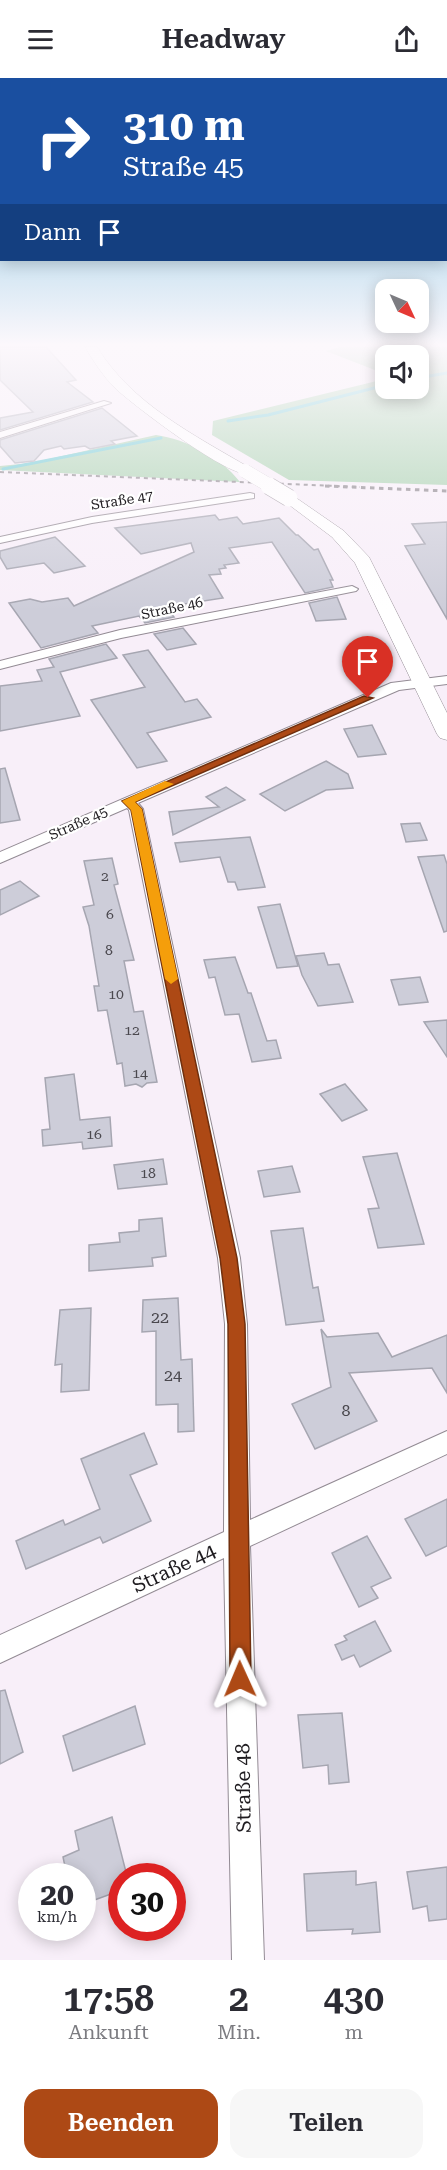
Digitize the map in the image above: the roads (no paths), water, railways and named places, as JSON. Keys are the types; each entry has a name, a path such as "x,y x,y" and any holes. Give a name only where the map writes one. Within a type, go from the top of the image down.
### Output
{"main road":[{"path":"185,435 289,498 338,534 363,561 447,734"}],"street":[{"name":"Straße 47","path":"0,540 92,520 250,496"},
{"name":"Straße 46","path":"0,664 120,634 352,590"},
{"name":"Straße 45","path":"0,858 396,686 447,680"},
{"name":"Straße 48","path":"127,801 136,809 229,1258 236,1324 237,1539 248,1960"},
{"name":"Straße 44","path":"0,1649 447,1442"}],"waterway":[{"path":"3,469 161,438"}],"railway":[{"path":"0,472 360,487"},
{"path":"325,486 447,491"}]}
